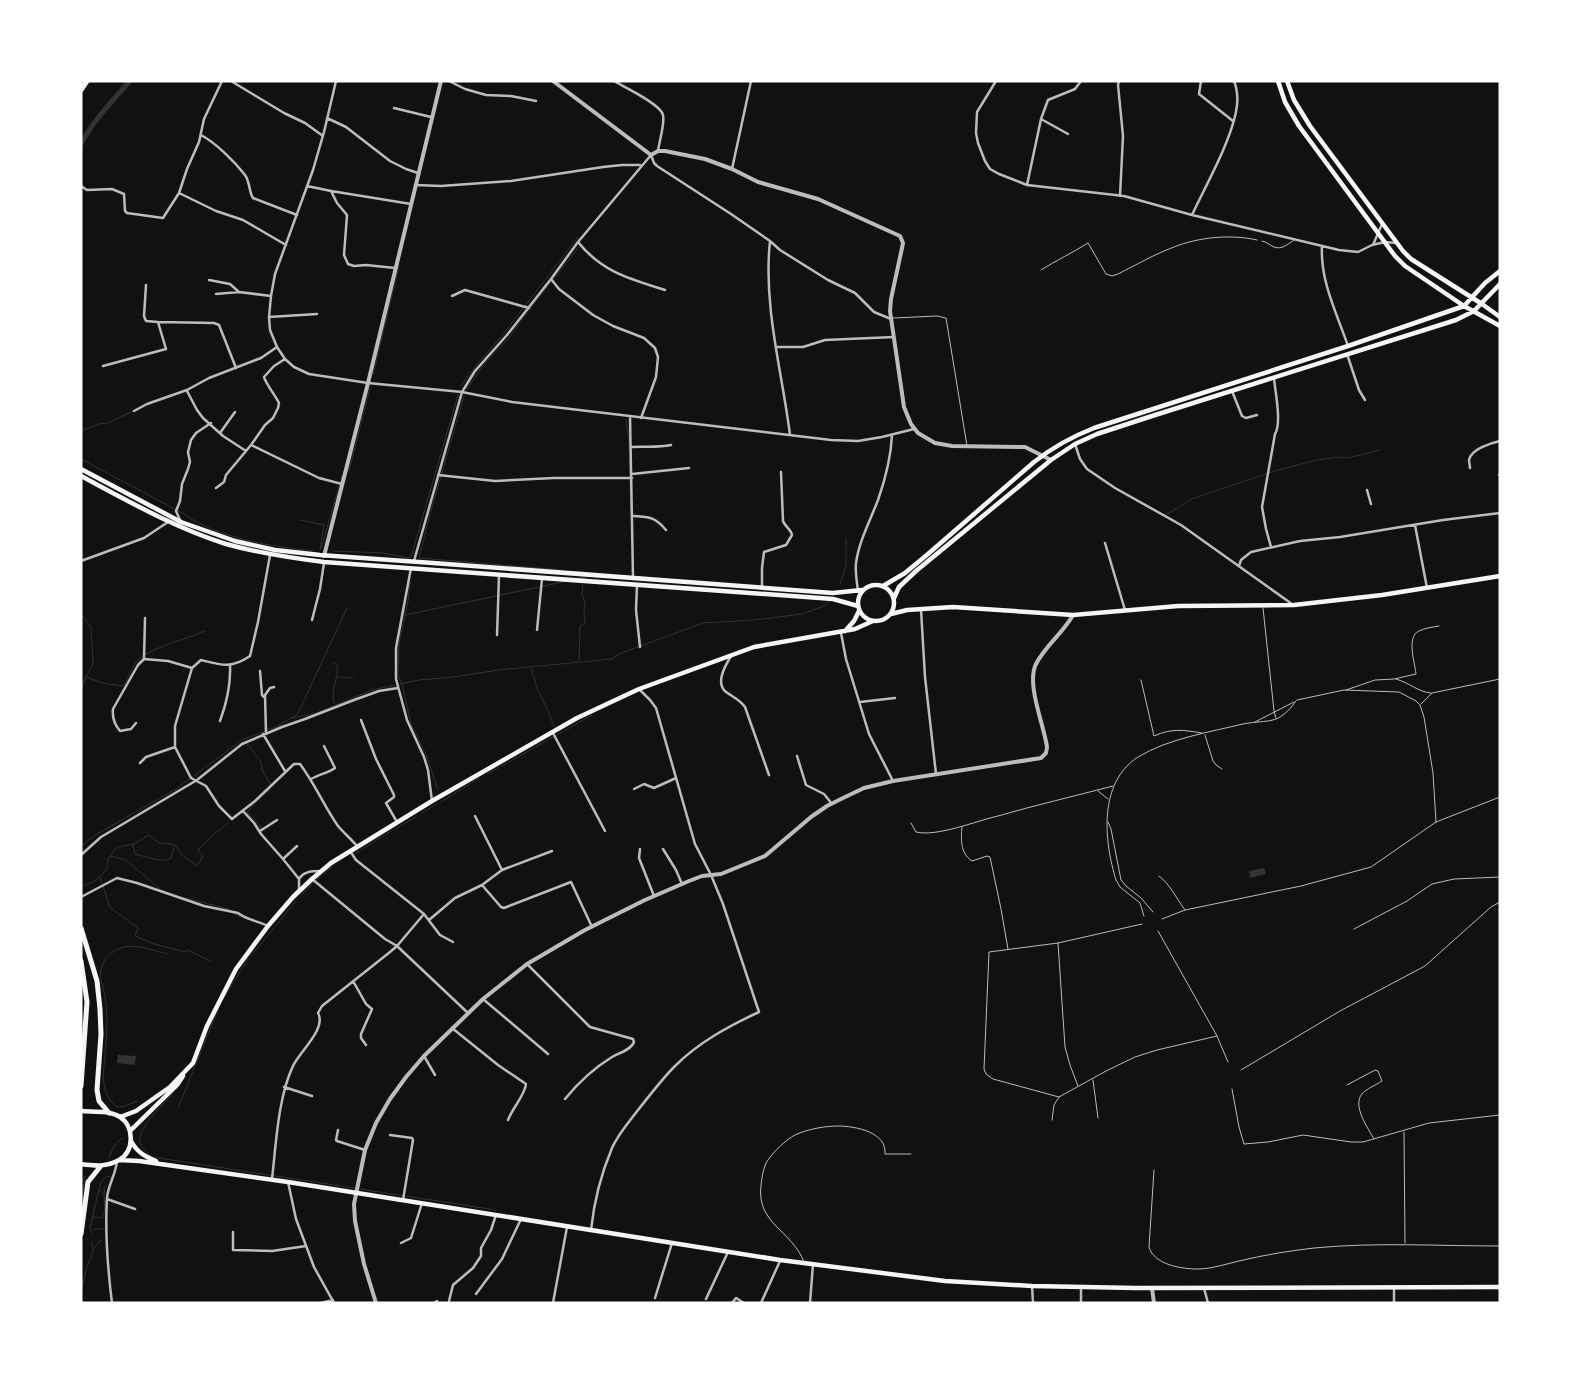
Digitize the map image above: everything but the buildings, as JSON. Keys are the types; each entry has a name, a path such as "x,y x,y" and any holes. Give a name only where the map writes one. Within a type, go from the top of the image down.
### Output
{"highway":[{"path":"81,90 87,81"},
{"path":"81,928 98,981 100,1043 97,1090 99,1101 110,1113"},
{"path":"81,961 87,1002 81,1086"},
{"path":"81,1234 88,1182 100,1166"}],"main road":[{"path":"1278,81 1285,102 1303,132 1404,266 1464,306 1500,326"},
{"path":"1287,81 1294,100 1310,126 1402,251 1411,259 1500,317"},
{"path":"1303,132 1310,126"},
{"path":"883,586 905,573 922,559 1048,450 1070,438 1094,428 1348,346 1464,306 1485,283 1500,271"},
{"path":"891,614 897,590 906,579 1051,460 1075,444 1098,434 1152,416 1456,320 1474,311 1500,284"},
{"path":"81,469 121,492 181,522 247,544 324,559 414,562 833,593 860,591 874,585 883,586 889,590 894,601 907,610"},
{"path":"81,476 196,533 226,544 270,554 411,568 833,599 858,606"},
{"path":"860,591 858,606 860,611 868,619 881,621 891,614 907,610 965,607 1073,615 1178,606 1294,605 1352,600 1500,576"},
{"path":"842,632 854,621 860,611"},
{"path":"120,1117 147,1104 170,1087 192,1063 228,982 268,926 312,879 357,846 583,714 639,690 754,646 842,632 860,628 873,621"},
{"path":"130,1131 177,1085 184,1072"},
{"path":"81,1110 110,1113 120,1117 130,1131 131,1141 136,1150 162,1164"},
{"path":"118,1161 126,1152 131,1141"},
{"path":"81,1164 100,1166 118,1161 139,1160 780,1260 945,1280 1032,1286 1152,1288 1500,1287"}],"street":[{"path":"81,186 87,190 112,189 124,194 125,211 164,218 179,193 184,175 198,144 204,119 222,81"},
{"path":"231,81 284,113 305,123 323,136"},
{"path":"336,81 323,136 275,274 271,296 270,330 277,347 294,367 309,374 368,383 462,392 512,402 831,440 858,441 915,429"},
{"path":"312,620 320,589 324,559 441,81"},
{"path":"450,81 465,89 486,95 511,96 536,101"},
{"path":"553,81 651,155 654,163 662,169 731,214 780,250 828,280 855,293 874,312 891,319"},
{"path":"614,81 652,103 663,112 664,118 658,151"},
{"path":"732,169 751,81"},
{"path":"996,81 977,112 976,123 978,143 983,156 990,169 999,174 1027,185 1120,196 1322,246 1357,252 1385,242 1397,243"},
{"path":"1027,185 1041,119 1048,100 1075,89 1082,81"},
{"path":"1119,81 1123,136 1120,196"},
{"path":"1201,81 1199,94 1233,121"},
{"path":"1192,215 1226,142 1233,121 1237,100 1237,89 1234,81"},
{"path":"394,108 431,117"},
{"path":"327,118 346,127 390,161 418,173"},
{"path":"1041,119 1068,134"},
{"path":"201,134 217,146 246,176 253,198 297,214"},
{"path":"414,562 462,392 475,371 507,336 578,242 641,165 658,151 705,159 764,184 818,199 900,236 903,243 891,299 891,319 904,407 907,417 915,429 922,436 935,443 967,447 1025,446 1051,460"},
{"path":"415,185 441,186 511,181 611,166 641,165"},
{"path":"307,186 331,192 411,204"},
{"path":"331,192 347,215 344,255 348,264 395,268"},
{"path":"179,193 216,211 243,220 286,245"},
{"path":"1373,245 1382,222"},
{"path":"770,241 768,277 776,347 790,435"},
{"path":"578,242 586,252 608,269 665,290"},
{"path":"1322,246 1325,278 1348,346"},
{"path":"551,279 559,289 592,315 613,326 644,338 655,348 658,357 656,377 641,418"},
{"path":"209,280 233,285 239,292"},
{"path":"146,285 144,316 148,322 214,323 219,325 236,368"},
{"path":"452,296 465,290 529,308"},
{"path":"216,294 239,292 271,296"},
{"path":"269,317 317,314"},
{"path":"103,366 166,349 158,322"},
{"path":"776,347 803,347 825,340 894,336"},
{"path":"134,411 147,404 187,390 209,378 261,358 277,347"},
{"path":"1347,354 1359,390 1365,400"},
{"path":"216,488 224,482 226,475 265,425 273,418 279,403 264,377 274,366 286,359"},
{"path":"1271,547 1262,507 1275,434 1278,430 1278,407 1274,378"},
{"path":"187,390 200,414 223,436 246,451"},
{"path":"1232,391 1242,416 1246,418 1257,415"},
{"path":"220,433 235,412"},
{"path":"630,416 634,579"},
{"path":"181,522 176,511 190,460 188,452 190,443 195,435 211,423"},
{"path":"860,591 856,570 857,556 882,486 891,449 892,435"},
{"path":"1470,468 1469,460 1482,446 1500,441"},
{"path":"1075,444 1080,459 1088,469 1115,488 1166,515 1294,605"},
{"path":"251,445 319,478 342,484"},
{"path":"631,447 671,445"},
{"path":"632,474 689,468"},
{"path":"762,588 764,552 786,545 792,535 783,521 781,472"},
{"path":"438,475 495,481 554,478 632,478"},
{"path":"1367,490 1371,504"},
{"path":"1239,566 1241,560 1246,555 1271,547 1315,538 1340,537 1500,513"},
{"path":"633,516 651,517 657,520 666,530"},
{"path":"81,561 144,538 170,521"},
{"path":"1415,525 1427,588"},
{"path":"1105,543 1125,610"},
{"path":"270,554 250,656 244,660 223,666 201,660 192,668 175,726 175,747 193,779 206,786 219,806 232,819 243,812 285,771 294,764 300,764 312,779 330,814 357,846"},
{"path":"411,568 396,648 395,664 398,687 407,720 426,764 432,801"},
{"path":"497,635 500,574"},
{"path":"537,630 542,577"},
{"path":"637,585 636,610 640,647"},
{"path":"921,609 925,676 936,774"},
{"path":"376,1303 364,1264 355,1221 354,1204 365,1150 376,1123 390,1099 424,1056 452,1028 483,999 527,964 560,944 654,896 702,876 721,874 765,856 811,817 864,788 893,781 1041,758 1046,750 1046,738 1032,678 1040,659 1073,615"},
{"path":"136,723 131,729 120,731 115,725 112,715 138,665 144,658 145,618"},
{"path":"842,632 846,659 872,740 893,781"},
{"path":"731,654 724,668 721,685 724,690 740,701 745,707 769,775"},
{"path":"144,658 192,668"},
{"path":"220,721 228,693 230,665"},
{"path":"260,671 262,695 266,698"},
{"path":"274,687 266,692 265,734 285,771"},
{"path":"81,855 101,837 193,779 242,744 379,691 398,687"},
{"path":"591,1231 594,1205 600,1181 612,1149 622,1132 666,1075 684,1058 708,1039 759,1012 743,961 711,875 696,844 656,708 639,690"},
{"path":"860,702 894,698"},
{"path":"361,720 376,759 394,795 386,803 397,822"},
{"path":"552,732 605,831"},
{"path":"312,779 335,768 324,746"},
{"path":"140,763 146,757 175,747"},
{"path":"797,756 806,785 824,794 832,804"},
{"path":"634,789 644,784 654,788 676,778"},
{"path":"243,812 299,879"},
{"path":"475,816 502,870"},
{"path":"260,831 277,820"},
{"path":"283,859 297,846"},
{"path":"640,849 640,860 654,896"},
{"path":"663,849 682,884"},
{"path":"350,851 356,860 424,914 440,935 453,942"},
{"path":"428,920 455,898 482,884 502,870 552,851"},
{"path":"299,891 301,875 311,871 321,871"},
{"path":"81,897 117,878 204,906 238,913 254,922 261,922 268,926"},
{"path":"312,879 385,939 398,946 468,1013"},
{"path":"482,884 501,907 504,908 570,882 592,926"},
{"path":"272,1180 284,1087 292,1066 318,1030 320,1017 318,1013 322,1006 398,946 424,914"},
{"path":"527,964 590,1027 633,1039 634,1042 631,1047 594,1070 565,1099"},
{"path":"353,981 366,1004 372,1010 361,1034 361,1038 366,1045"},
{"path":"483,999 548,1054"},
{"path":"452,1028 498,1065 526,1084 525,1090 513,1107 508,1120"},
{"path":"424,1056 435,1075"},
{"path":"284,1087 312,1096"},
{"path":"338,1130 337,1141 365,1150"},
{"path":"390,1134 412,1138 413,1140 403,1200"},
{"path":"112,1303 107,1199 118,1161"},
{"path":"288,1182 296,1219 314,1267 334,1302 321,1303"},
{"path":"107,1199 135,1209"},
{"path":"401,1243 411,1238 422,1203"},
{"path":"449,1301 453,1285 473,1268 481,1256 481,1248 491,1230 496,1215"},
{"path":"476,1294 502,1259 522,1219"},
{"path":"553,1303 567,1227"},
{"path":"232,1232 233,1250 272,1250 306,1246"},
{"path":"655,1298 672,1243"},
{"path":"706,1299 728,1252"},
{"path":"761,1303 780,1260"},
{"path":"810,1303 813,1264"},
{"path":"1032,1286 1033,1303"},
{"path":"1081,1287 1081,1303"},
{"path":"1394,1287 1394,1303"},
{"path":"1152,1288 1154,1303"},
{"path":"1204,1288 1208,1303"},
{"path":"732,1303 736,1298 744,1303"}],"lane":[{"path":"1042,270 1088,243 1106,274 1112,276 1173,247 1203,239 1249,238 1258,240"},
{"path":"1262,241 1276,248 1281,248 1295,240"},
{"path":"891,319 937,316 946,318 967,447"},
{"path":"1263,605 1276,719"},
{"path":"1255,722 1296,701 1344,690 1375,680 1394,679 1416,674 1412,647 1414,636 1419,631 1439,626"},
{"path":"1394,679 1408,682 1423,692 1432,693 1500,679"},
{"path":"1141,680 1154,736 1165,731 1178,729 1205,734"},
{"path":"1344,690 1399,692 1411,697 1420,705 1424,717 1433,773 1436,822"},
{"path":"1420,705 1432,693"},
{"path":"1144,916 1140,903 1120,887 1116,880 1107,830 1107,807 1109,800 1115,785 1126,768 1137,758 1170,744 1255,722 1267,722 1276,719 1282,716 1296,701"},
{"path":"1205,734 1213,761 1222,769"},
{"path":"910,823 916,832 923,834 962,827 1115,785"},
{"path":"1097,790 1109,800"},
{"path":"1162,919 1185,910 1301,886 1371,867 1436,822 1500,797"},
{"path":"1107,821 1111,829 1120,880 1141,898 1153,912"},
{"path":"962,827 961,842 968,858 972,860 990,857 1008,950"},
{"path":"1159,876 1167,882 1185,910"},
{"path":"1354,929 1407,901 1432,884 1454,879 1500,877"},
{"path":"1241,1070 1340,1011 1425,966 1491,907 1500,902"},
{"path":"1059,1097 993,1079 986,1074 984,1068 989,952 1058,943 1142,924"},
{"path":"1158,931 1217,1036 1228,1062"},
{"path":"1058,943 1065,1047 1078,1086"},
{"path":"1052,1120 1054,1105 1059,1097 1126,1060 1149,1052 1217,1036"},
{"path":"1347,1085 1375,1070 1378,1071 1382,1081 1361,1095 1358,1104 1374,1140"},
{"path":"1092,1079 1098,1118"},
{"path":"1232,1088 1244,1144 1268,1142 1302,1135 1351,1142 1374,1140 1435,1122 1500,1115"},
{"path":"804,1263 796,1246 768,1217 762,1207 762,1174 767,1161 772,1155 797,1135 811,1130 838,1126 871,1133 879,1138 885,1146 885,1154 911,1154"},
{"path":"1404,1130 1405,1244"},
{"path":"1154,1170 1148,1237 1150,1251 1162,1262 1175,1266 1198,1269 1280,1252 1348,1245 1500,1246"}],"shaded area":[{"path":"1264,868 1266,874 1250,878 1249,871"},
{"path":"118,1055 136,1056 135,1065 117,1063"}],"waterway":[{"path":"81,144 97,119 130,81"},
{"path":"461,386 578,237"},
{"path":"467,389 484,364 507,340 579,247"},
{"path":"373,375 399,266"},
{"path":"349,471 370,388"},
{"path":"333,551 383,553 411,557 458,395"},
{"path":"464,396 419,558 561,570"},
{"path":"81,431 102,423 106,424 133,411"},
{"path":"626,420 629,442 631,519"},
{"path":"1165,514 1192,499 1274,471 1317,460 1338,457 1348,458 1380,450"},
{"path":"81,459 213,529 264,544 314,551"},
{"path":"321,549 342,476"},
{"path":"300,520 324,525 320,549"},
{"path":"840,584 846,566 846,539"},
{"path":"570,571 596,573"},
{"path":"579,578 587,577"},
{"path":"410,582 399,643 398,675 402,684 411,724 427,757 438,790"},
{"path":"405,615 563,582"},
{"path":"579,661 580,626 585,623 585,602 582,595 583,585"},
{"path":"81,846 97,834 176,789 242,740 276,727 291,718 314,714 372,690 419,680 612,659 621,653 703,623 754,620 802,614 824,606 830,601"},
{"path":"292,718 297,715 347,608"},
{"path":"81,614 91,627 93,664 81,690"},
{"path":"86,677 102,683 123,686 132,668 145,654 204,631"},
{"path":"332,662 337,664 333,694 334,703"},
{"path":"531,668 538,691 554,727"},
{"path":"338,677 353,678"},
{"path":"502,766 592,715"},
{"path":"247,744 261,762 262,770 271,785 270,789 258,800"},
{"path":"487,774 499,767"},
{"path":"441,802 479,778"},
{"path":"255,803 247,812 262,829"},
{"path":"422,813 438,803"},
{"path":"395,829 416,817"},
{"path":"110,856 117,847 134,844 149,835 159,843 176,846 182,855 197,866 203,856 198,851 199,849 228,823"},
{"path":"356,853 391,831"},
{"path":"133,844 135,854 158,860 171,858 174,847"},
{"path":"81,886 92,882 102,875 107,869 110,856 126,860 160,889"},
{"path":"301,895 332,867"},
{"path":"100,877 109,905 138,928 135,936 154,944 186,952 188,950 210,961"},
{"path":"185,898 231,911"},
{"path":"251,956 296,901"},
{"path":"234,914 249,920"},
{"path":"138,1101 122,1107 116,1106 109,1099 104,1084 107,1018 101,970 104,962 119,948 133,946 168,954"},
{"path":"223,999 248,959"},
{"path":"178,1108 219,1007"},
{"path":"182,1081 142,1131 141,1144 152,1157 496,1210"},
{"path":"109,1158 114,1146 123,1138"},
{"path":"81,1205 85,1176"},
{"path":"92,1233 90,1228 100,1185 104,1179 111,1176"},
{"path":"105,1193 104,1188 106,1185"},
{"path":"94,1217 102,1218 103,1213 105,1213 104,1194 99,1190"},
{"path":"94,1229 106,1229"},
{"path":"94,1249 101,1240"},
{"path":"81,1291 87,1266 93,1253 92,1241"}]}
